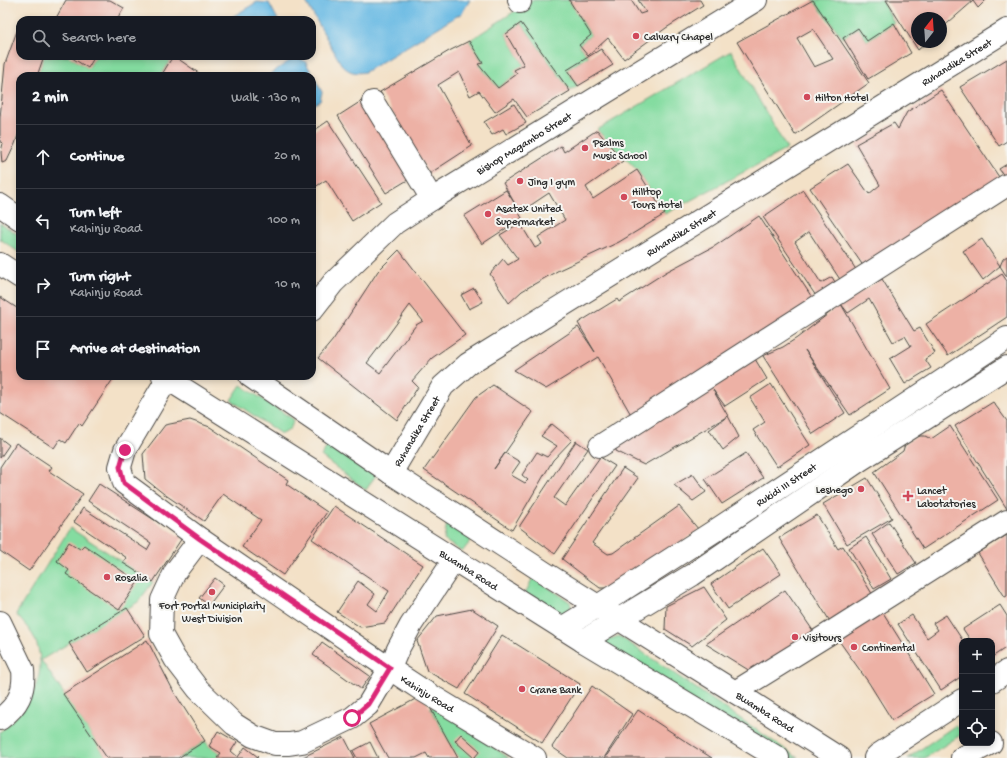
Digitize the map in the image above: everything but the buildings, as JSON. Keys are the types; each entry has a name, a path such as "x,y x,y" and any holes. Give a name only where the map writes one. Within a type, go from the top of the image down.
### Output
{"main road":[{"name":"Bishop Magambo Street","path":"316,305 333,283 396,223 432,198 756,0"},
{"name":"Ruhandika Street","path":"391,473 443,386 468,364 1007,30"},
{"path":"373,102 432,198"},
{"path":"600,446 1007,184"},
{"path":"0,205 16,216"},
{"path":"0,264 16,274"},
{"name":"Rukidi III Street","path":"562,628 598,606 1007,338"},
{"name":"Rukidi III Street","path":"584,641 692,575 860,460 1007,367"},
{"name":"Kahinju Road","path":"163,380 125,450 120,467 124,483 200,539 422,690 535,758"},
{"name":"Bwamba Road","path":"170,380 562,628 778,758"},
{"name":"Bwamba Road","path":"258,380 391,473 545,573 839,758"},
{"path":"736,692 1007,521"},
{"path":"200,539 175,572 162,600 161,634 175,659 198,689 234,724 253,736 275,744 302,742 352,718 368,704 390,668 411,625 454,560"},
{"path":"0,622 23,670 24,677 18,702 0,719"},
{"path":"995,679 1007,672"},
{"path":"876,758 878,755 959,702"},
{"path":"995,741 1007,734"},
{"path":"962,758 986,746"}],"green space":[{"path":"532,0 569,0 591,35 579,45 588,56 567,70 578,86 570,91 521,23 506,34 524,65 515,70 517,74 498,88 478,64 483,62 469,41"},
{"path":"813,0 882,0 894,23 867,41 858,28 843,38"},
{"path":"731,51 787,149 665,214 637,170 597,130"},
{"path":"43,60 75,60 88,68 93,60 171,60 163,72 38,72"},
{"path":"0,223 16,233 16,250 0,239"},
{"path":"241,385 293,419 290,429 281,434 231,400"},
{"path":"330,442 376,475 366,490 321,456"},
{"path":"447,522 473,538 462,552 444,540"},
{"path":"70,528 153,582 138,602 41,660 107,758 0,758 0,732 19,714 27,703 38,680 40,668 40,655 35,638 16,614"},
{"path":"533,577 570,602 571,607 568,612 562,617 525,594"},
{"path":"619,636 798,758 776,758 592,645"},
{"path":"435,706 509,758 458,758 430,708"},
{"path":"956,725 959,730 959,736 925,758 908,758"},
{"path":"205,741 209,746 221,753 217,758 178,758"}],"water":[{"path":"305,0 470,0 462,13 365,72 358,73 349,71 341,64 316,20 316,16 314,16"},
{"path":"257,2 269,3 276,16 234,16"},
{"path":"291,60 302,60 305,61 311,72 273,72"},
{"path":"316,81 322,92 320,101 316,104"}],"place":[{"name":"Calvary Chapel","path":"636,36"},
{"name":"Hilton Hotel","path":"807,97"},
{"name":"Psalms Music School","path":"585,148"},
{"name":"Jing I gym","path":"520,181"},
{"name":"Hilltop Tours Hotel","path":"624,197"},
{"name":"Asatex United Supermarket","path":"488,214"},
{"name":"Leshego","path":"861,489"},
{"name":"Lancet Labotatories","path":"908,496"},
{"name":"Rosalia","path":"107,577"},
{"name":"Fort Portal Municiplaity West Division","path":"212,592"},
{"name":"Visitours","path":"795,637"},
{"name":"Continental","path":"854,647"},
{"name":"Crane Bank","path":"522,689"}],"route":[{"path":"125,450 120,467 124,483 200,539 390,668 368,704 352,718"}]}
